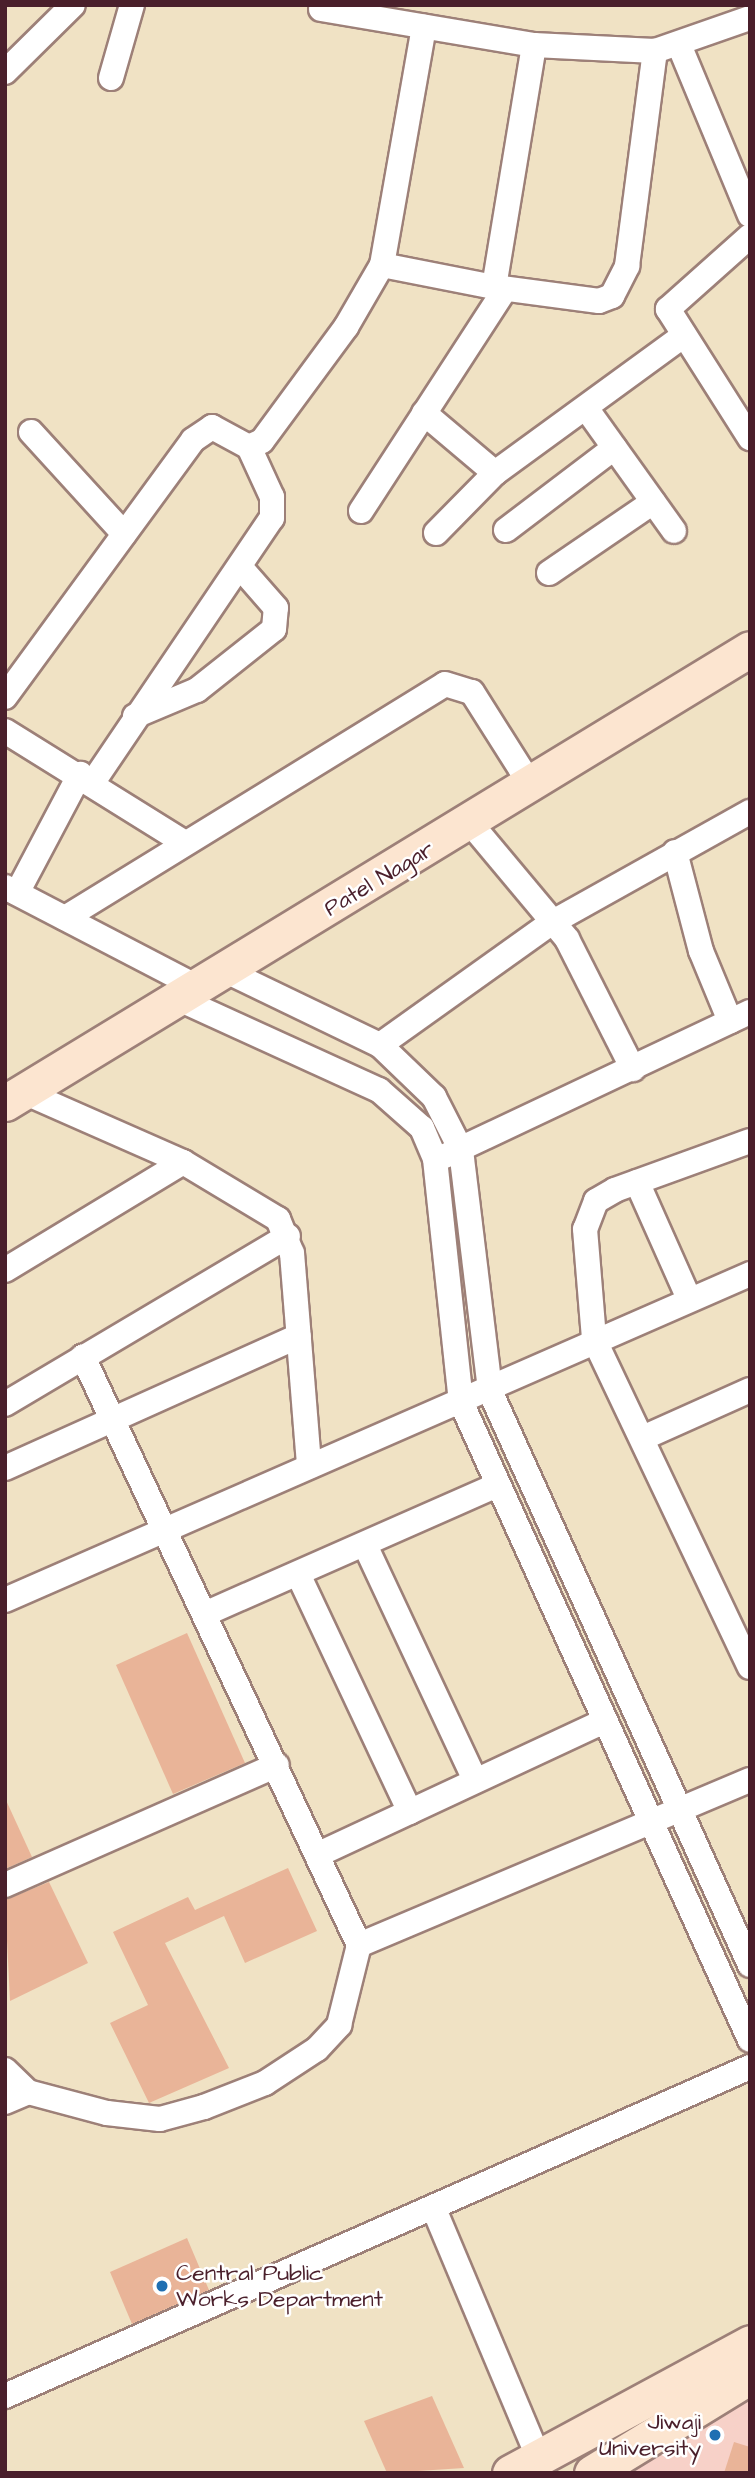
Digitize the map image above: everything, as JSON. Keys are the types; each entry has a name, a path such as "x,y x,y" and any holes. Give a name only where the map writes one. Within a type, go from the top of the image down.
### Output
{"street":[{"path":"5,72 73,5"},
{"path":"111,78 132,5"},
{"path":"321,9 534,45 655,51 680,47 743,15"},
{"path":"248,447 262,441 346,327 382,264 424,27"},
{"path":"361,510 424,413 499,288 534,45"},
{"path":"680,47 750,215"},
{"path":"382,264 499,288 599,301 622,283 655,51"},
{"path":"750,236 669,303 684,335 750,438"},
{"path":"436,533 495,473 684,335"},
{"path":"586,408 674,531"},
{"path":"424,413 495,473"},
{"path":"5,697 202,430 221,430 248,447 274,507 241,568 135,716 86,778 11,890 201,986 379,1090 422,1128 435,1159 461,1402 495,1486 750,2040"},
{"path":"31,432 124,534"},
{"path":"506,530 614,447"},
{"path":"549,573 653,502"},
{"path":"135,716 197,690 274,629 276,608 241,568"},
{"name":"Patel Nagar","path":"14,1097 532,787 750,649"},
{"path":"65,918 183,842 445,684 472,692 532,787"},
{"path":"5,731 86,778 183,842"},
{"path":"380,1045 551,923 750,812"},
{"path":"471,824 567,939 633,1069"},
{"path":"435,1159 461,1150 740,1016 701,951 675,852"},
{"path":"201,986 380,1045 434,1097 461,1150 490,1391 750,1965"},
{"path":"14,1097 183,1162 259,1202 288,1236 309,1466"},
{"path":"749,1663 645,1437 594,1339 589,1210 638,1182 750,1141"},
{"path":"5,1270 183,1162"},
{"path":"638,1182 689,1299"},
{"path":"5,1404 288,1236"},
{"path":"5,1600 167,1526 490,1391 594,1339 750,1274"},
{"path":"5,1468 299,1336"},
{"path":"5,2070 28,2092 59,2104 160,2119 265,2083 317,2049 339,2025 359,1945 167,1526 83,1357"},
{"path":"645,1437 750,1390"},
{"path":"207,1613 495,1486"},
{"path":"365,1545 475,1780"},
{"path":"298,1574 410,1812"},
{"path":"317,1855 605,1721"},
{"path":"5,1885 277,1765"},
{"path":"359,1945 681,1812 750,1780"},
{"path":"5,2396 434,2209 750,2067"},
{"path":"5,2102 28,2092"},
{"path":"434,2209 525,2466 750,2343"},
{"path":"592,2473 750,2376"}],"shaded area":[{"name":"Jiwaji University","path":"750,2397 750,2473 611,2473"}],"building":[{"path":"187,1633 245,1763 173,1794 116,1665"},
{"path":"5,1798 32,1857 5,1869"},
{"path":"288,1868 317,1931 245,1963 224,1916 165,1943 229,2068 149,2103 110,2023 148,2005 113,1932 188,1897 195,1910"},
{"path":"49,1882 88,1963 10,2001 5,1900"},
{"name":"Central Public Works Department","path":"187,2238 209,2290 132,2324 110,2272"},
{"path":"432,2396 464,2468 387,2473 364,2421"},
{"path":"734,2442 750,2447 750,2473 724,2473"}],"place":[{"name":"Central Public Works Department","path":"162,2286"},
{"name":"Jiwaji University","path":"715,2435"}]}
